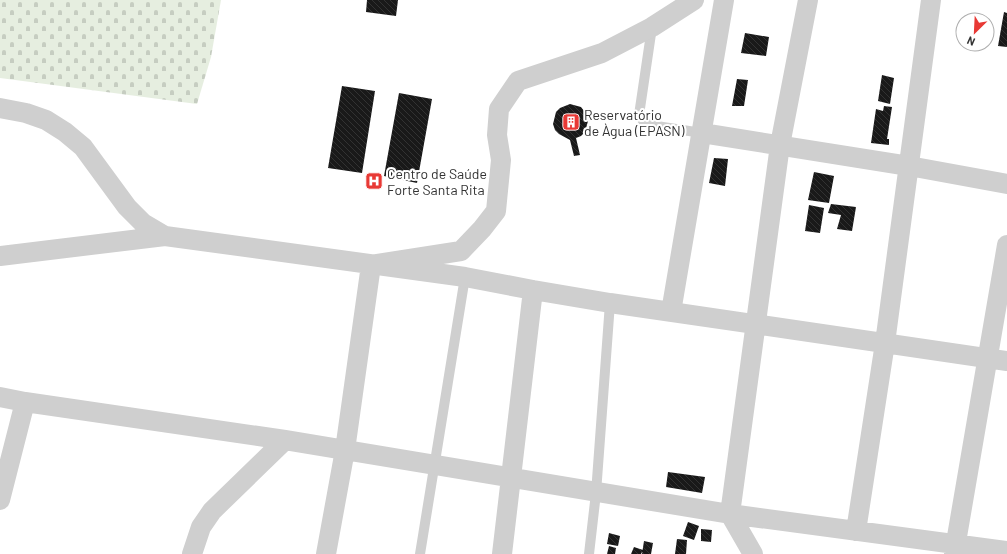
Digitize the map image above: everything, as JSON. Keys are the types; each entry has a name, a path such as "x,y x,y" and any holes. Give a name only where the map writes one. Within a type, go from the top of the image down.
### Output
{"street":[{"path":"371,265 461,252 496,212 501,160 497,135 499,109 518,81 602,53 652,28 694,0"},
{"path":"671,312 724,0"},
{"path":"752,554 730,514 756,325 761,275 780,145 808,0"},
{"path":"856,531 885,343 931,0"},
{"path":"0,108 26,113 46,120 65,132 83,147 127,207 143,223 165,236"},
{"path":"702,133 909,166 1007,184"},
{"path":"0,256 165,236 465,277 610,303 998,360"},
{"path":"954,549 998,360 1007,245"},
{"path":"326,554 345,450 371,265"},
{"path":"502,554 533,290"},
{"path":"0,397 25,402 285,440 596,493 730,514 856,531 954,549 1007,551"},
{"path":"0,500 25,402"},
{"path":"192,554 201,527 212,511 285,440"}],"lane":[{"path":"652,28 639,115 643,121 650,125 702,133"},
{"path":"420,554 465,277"},
{"path":"589,554 596,493 610,303"}],"green space":[{"path":"0,0 221,0 211,57 197,104 0,78"}],"building":[{"path":"367,0 398,0 396,16 366,12"},
{"path":"1004,12 1007,13 1007,47 998,46"},
{"path":"745,33 769,37 766,56 741,53"},
{"path":"882,75 894,78 890,104 878,101"},
{"path":"737,79 748,80 744,106 732,106"},
{"path":"342,86 375,91 362,173 328,168"},
{"path":"399,93 432,99 417,183 384,176"},
{"name":"Reservatório de Àgua (EPASN)","path":"570,104 581,107 588,116 585,132 576,138 580,155 574,156 570,140 559,134 555,130 553,124 556,112 560,108"},
{"path":"884,106 892,107 887,139 889,139 889,145 871,143 876,109 883,111"},
{"path":"714,158 728,159 725,186 709,183"},
{"path":"814,172 834,176 829,203 808,200"},
{"path":"831,204 856,207 852,231 837,229 841,215 828,213"},
{"path":"809,205 824,208 820,233 805,231"},
{"path":"668,472 705,477 702,493 666,487"},
{"path":"688,522 699,526 694,540 683,536"},
{"path":"701,529 712,530 711,542 701,541"},
{"path":"609,533 620,536 618,546 607,544"},
{"path":"677,539 687,540 686,554 675,554"},
{"path":"644,541 653,543 651,554 642,554"},
{"path":"609,546 616,548 615,554 607,554"},
{"path":"634,547 643,550 641,554 631,554"}],"place":[{"name":"Reservatório de Àgua (EPASN)","path":"571,122"},
{"name":"Centro de Saúde Forte Santa Rita","path":"374,181"}]}
